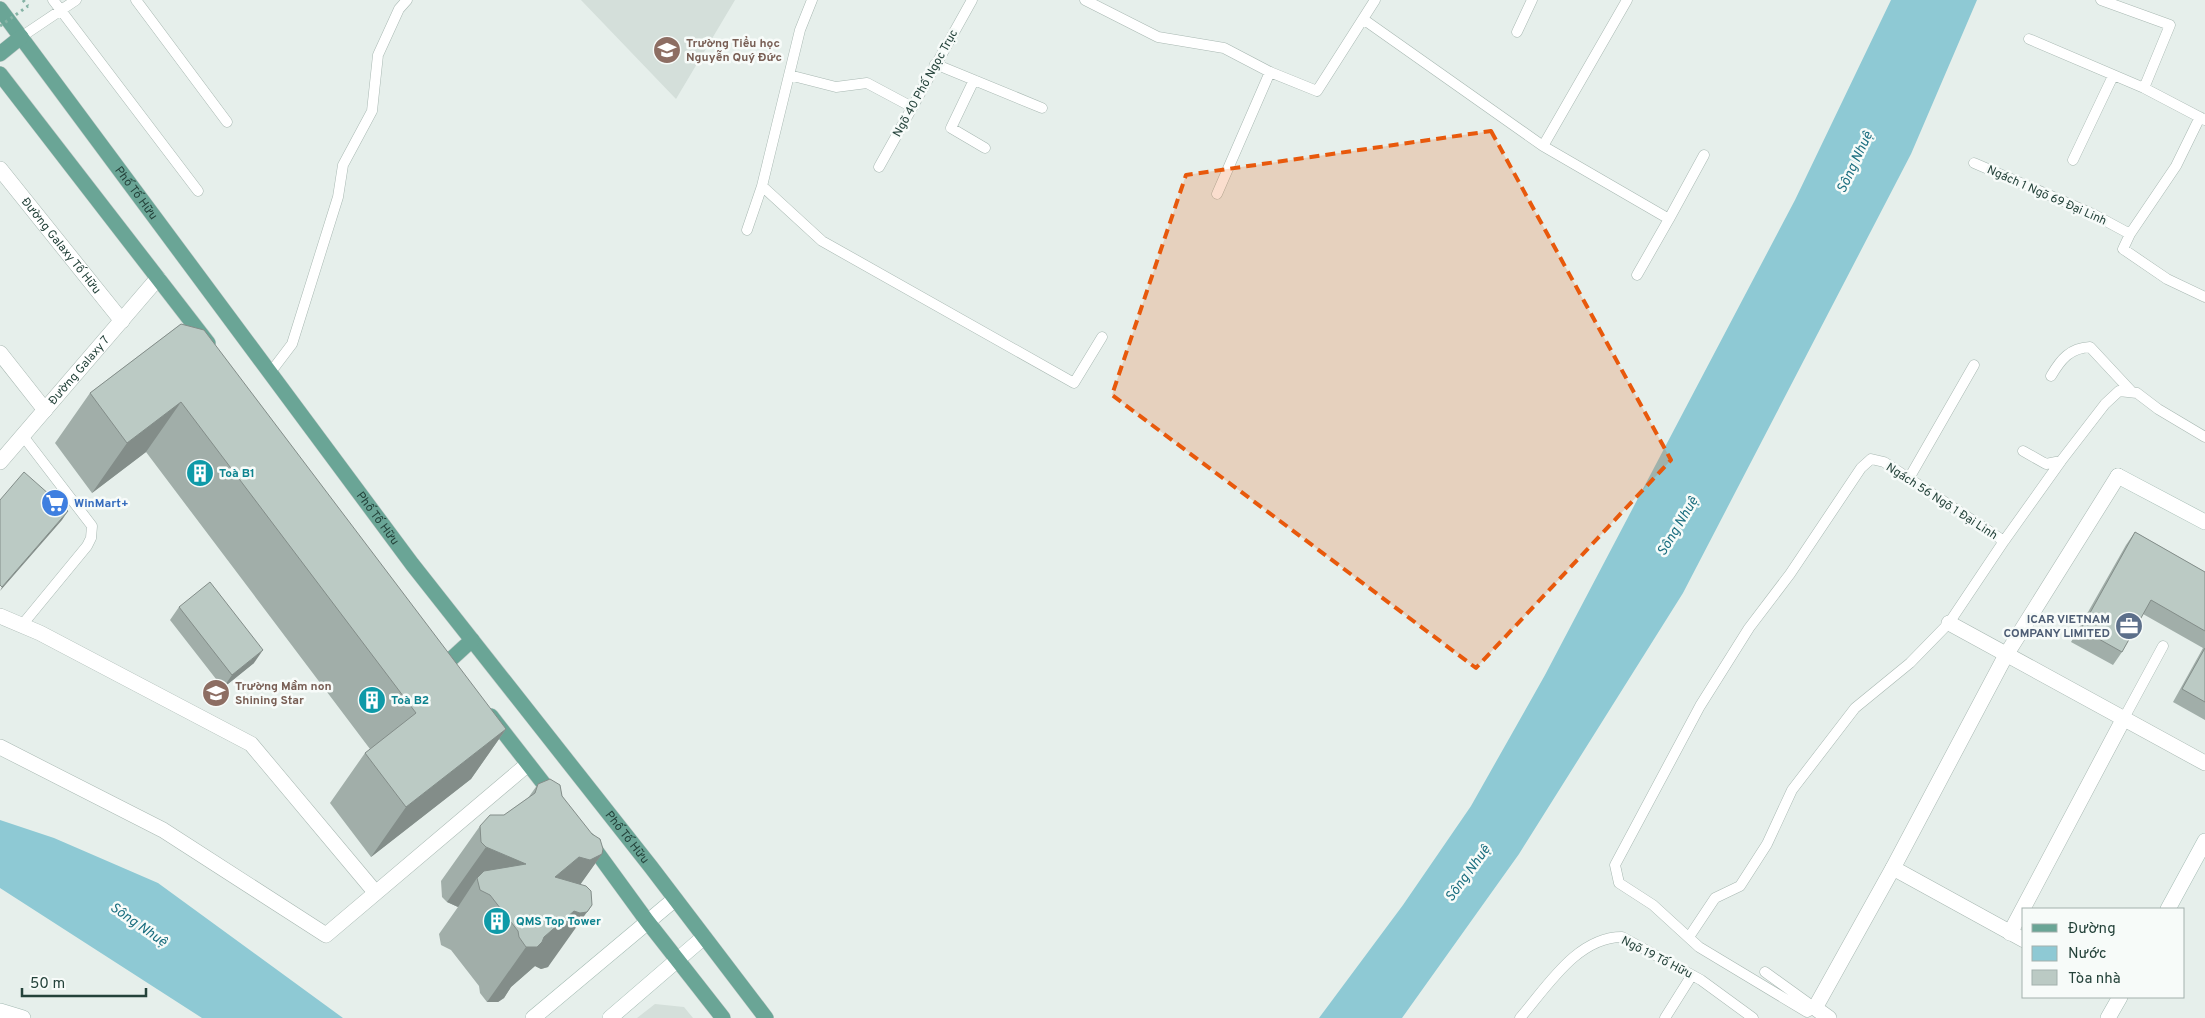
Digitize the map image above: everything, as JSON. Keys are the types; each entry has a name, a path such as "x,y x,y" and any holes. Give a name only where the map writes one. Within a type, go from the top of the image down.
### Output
{"main road":[{"name":"Phố Tố Hữu","path":"0,9 412,564 675,898 766,1018"},
{"path":"0,54 21,37"},
{"path":"0,74 217,354"},
{"path":"460,675 446,657 472,640"},
{"path":"483,705 563,809"},
{"path":"580,831 723,1018"}],"street":[{"name":"Đường Galaxy Tố Hữu","path":"0,169 122,321"},
{"name":"Đường Galaxy 7","path":"0,462 158,278"},
{"path":"0,353 45,410"},
{"path":"1829,1018 1816,1008 1894,868 2006,655 2118,476 2205,522"},
{"path":"0,616 22,625 251,744 376,892"},
{"path":"1949,624 2205,762"},
{"path":"2031,908 2124,718"},
{"path":"0,747 163,830 326,935 528,764"},
{"path":"2169,908 2205,841"},
{"path":"1894,868 2017,937"},
{"path":"534,1018 675,898"},
{"path":"610,1018 704,937"},
{"path":"2108,1018 2119,998"},
{"path":"0,1011 23,1018"}],"lane":[{"path":"53,0 198,191"},
{"path":"21,37 76,0"},
{"path":"136,0 227,122"},
{"path":"270,373 292,344 338,197 343,165 372,111 378,55 399,9 407,0"},
{"path":"747,230 762,186 800,30 812,0"},
{"name":"Ngõ 40 Phố Ngọc Trục","path":"879,167 972,0"},
{"path":"1085,0 1158,36 1224,48 1270,72 1317,91 1375,0"},
{"path":"1517,32 1532,0"},
{"path":"1543,146 1627,0"},
{"path":"2101,0 2170,25 2144,88"},
{"path":"1363,19 1543,146 1670,219"},
{"path":"2029,39 2144,88 2203,118 2176,166 2130,234 2123,248 2167,279 2205,297"},
{"path":"935,64 1042,108"},
{"path":"1217,194 1270,72"},
{"path":"789,75 836,88 867,83 912,107"},
{"path":"2073,160 2113,76"},
{"path":"974,80 950,128 985,148"},
{"path":"1638,274 1704,155"},
{"name":"Ngách 1 Ngõ 69 Đại Linh","path":"1974,164 2092,214 2130,234"},
{"path":"762,186 822,241 1074,383 1102,337"},
{"path":"2051,376 2060,362 2077,348 2090,347 2131,391"},
{"path":"1908,480 1974,364"},
{"path":"1816,1008 1806,1012 1699,947 1689,938 1715,898 1740,886 1767,844 1792,790 1855,708 1910,662 1949,624 2004,541 2061,461 2105,404 2119,391 2131,391 2205,437"},
{"path":"22,625 86,546 93,532 92,526 23,436"},
{"path":"2022,451 2046,464 2061,461"},
{"name":"Ngách 56 Ngõ 1 Đại Linh","path":"1689,938 1653,905 1619,882 1615,865 1700,706 1749,628 1808,548 1862,468 1871,459 1884,462 1908,480 2004,541"},
{"path":"2124,718 2164,646"},
{"name":"Ngõ 19 Tố Hữu","path":"1520,1018 1563,967 1595,942 1612,937 1622,937 1692,975 1753,1018"},
{"path":"1765,972 1816,1008"},
{"path":"1666,1018 1692,975"}],"path":[{"path":"0,26 28,6 23,0"}],"highlighted area":[{"path":"1491,131 1671,460 1476,668 1112,395 1186,175"}],"shaded area":[{"name":"Trường Tiểu học Nguyễn Quý Đức","path":"581,0 735,0 676,99"},
{"path":"655,1004 684,1007 693,1018 637,1018"}],"water":[{"name":"Sông Nhuệ","path":"1891,0 1977,0 1911,154 1683,593 1519,854 1402,1018 1319,1018 1403,905 1471,806 1545,675 1795,200"},
{"name":"Sông Nhuệ","path":"0,820 54,838 158,883 343,1018 202,1018 0,888"}],"building":[{"path":"181,324 204,330 506,729 406,807 365,753 416,713 181,402 127,443 90,393"},
{"path":"24,472 68,511 2,587 0,585 0,500"},
{"path":"2135,532 2205,572 2205,631 2151,600 2122,652 2081,629"},
{"path":"210,582 263,650 232,675 179,607"},
{"path":"2205,648 2205,702 2182,689"},
{"path":"550,779 560,785 562,796 592,834 600,839 603,849 602,854 590,860 579,857 555,877 586,886 591,891 592,905 587,912 580,913 574,911 544,937 537,947 526,947 519,937 518,931 490,895 480,890 477,878 484,871 526,864 486,847 481,842 480,826 490,815 504,815 535,793 538,784"}],"place":[{"name":"Trường Tiểu học Nguyễn Quý Đức","path":"667,50"},
{"name":"Toà B1","path":"200,473"},
{"name":"WinMart+","path":"55,503"},
{"name":"ICAR VIETNAM COMPANY LIMITED","path":"2129,626"},
{"name":"Trường Mầm non Shining Star","path":"216,693"},
{"name":"Toà B2","path":"372,700"},
{"name":"QMS Top Tower","path":"497,921"}]}
